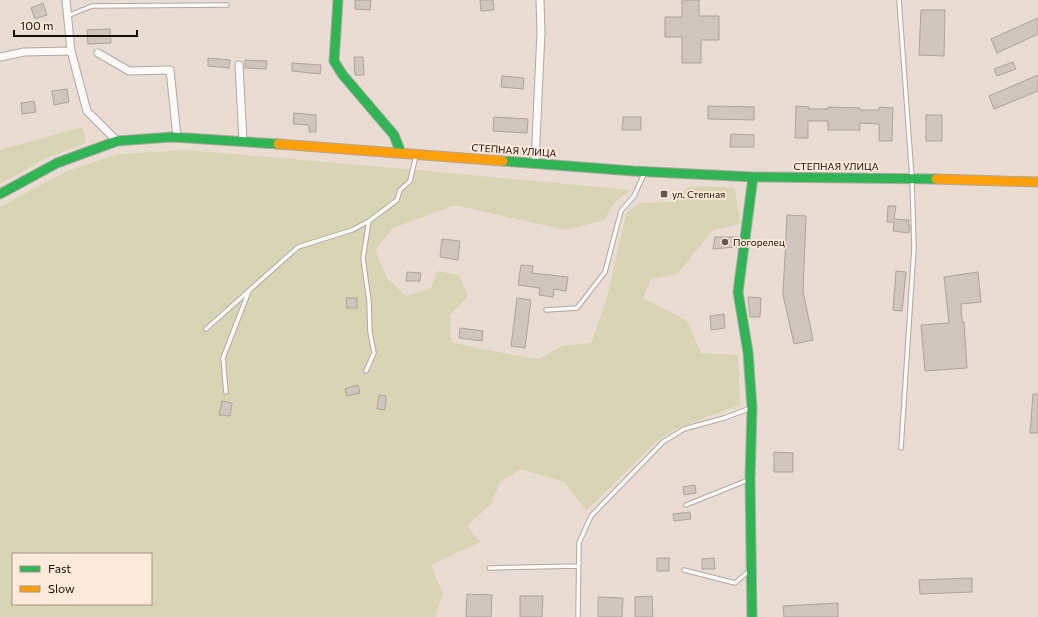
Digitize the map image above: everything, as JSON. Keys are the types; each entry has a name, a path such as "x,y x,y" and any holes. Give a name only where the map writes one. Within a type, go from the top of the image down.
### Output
{"street":[{"path":"66,0 71,51 87,111 117,141"},
{"path":"338,0 334,61 342,74 394,135 402,153"},
{"path":"535,163 541,32 540,0"},
{"path":"0,57 24,52 71,51"},
{"path":"98,53 129,71 170,70 177,137"},
{"path":"239,65 243,141"},
{"name":"СТЕПНАЯ УЛИЦА","path":"0,194 57,163 117,141 177,137 646,171 753,177 912,178 1038,182"},
{"path":"752,617 750,479 752,408 748,352 738,292 753,177"}],"lane":[{"path":"899,0 912,178 914,248 901,448"},
{"path":"67,16 92,6 227,5"},
{"path":"206,329 298,247 352,230 369,221 397,200 400,190 410,181 417,154"},
{"path":"546,310 577,308 605,272 622,211 634,196 646,171"},
{"path":"366,371 374,354 370,332 369,301 363,258 369,221"},
{"path":"226,392 223,358 249,290"},
{"path":"578,617 579,543 591,516 663,442 684,429 724,418 752,408"},
{"path":"686,505 750,479"},
{"path":"489,568 578,566"},
{"path":"684,570 735,583 751,568"}],"shaded area":[{"path":"82,127 86,143 47,158 0,184 0,150"},
{"path":"186,150 631,190 615,202 604,220 566,230 455,205 393,228 375,250 387,278 406,296 431,288 437,271 459,275 468,296 450,315 451,342 539,359 562,346 591,343 607,298 626,213 640,203 670,202 691,186 735,188 740,224 713,230 677,274 651,279 643,298 687,321 701,353 738,355 740,405 678,428 657,441 586,511 564,482 521,469 500,482 491,504 467,526 480,542 431,565 443,594 435,617 0,617 0,207 67,171 118,154"}],"building":[{"path":"355,0 371,0 370,10 355,9"},
{"path":"480,0 493,0 494,10 481,11"},
{"path":"682,0 699,0 699,16 719,16 719,40 701,40 701,63 682,63 682,37 665,37 665,17 682,17"},
{"path":"43,3 47,15 35,19 31,8"},
{"path":"921,10 945,10 944,56 919,55"},
{"path":"1038,18 1038,34 997,53 991,39"},
{"path":"110,29 111,43 88,44 87,30"},
{"path":"354,57 363,57 364,75 355,75"},
{"path":"208,58 230,60 229,68 208,66"},
{"path":"245,60 267,61 266,69 245,68"},
{"path":"1013,62 1016,69 997,76 994,69"},
{"path":"292,63 321,65 320,74 292,71"},
{"path":"1038,75 1038,91 994,109 989,96"},
{"path":"502,76 524,78 523,89 501,87"},
{"path":"67,89 69,102 54,105 52,91"},
{"path":"34,101 36,112 22,114 21,103"},
{"path":"708,106 754,107 754,120 708,119"},
{"path":"796,106 809,107 809,109 828,109 828,107 879,110 879,107 893,108 892,141 879,141 879,124 860,123 860,130 828,130 828,121 808,121 808,138 795,138"},
{"path":"294,113 316,115 316,132 309,132 309,125 293,124"},
{"path":"926,115 942,115 942,141 926,141"},
{"path":"494,117 528,119 527,133 493,131"},
{"path":"623,117 641,117 641,130 622,130"},
{"path":"731,134 754,135 754,147 730,147"},
{"path":"888,206 896,206 894,219 909,220 909,233 893,231 894,222 887,222"},
{"path":"787,215 806,216 803,291 813,340 794,344 783,295"},
{"name":"Погорелец","path":"715,237 737,237 736,247 713,249"},
{"path":"442,239 460,241 458,260 440,257"},
{"path":"521,265 533,266 532,273 568,277 566,291 554,289 553,297 539,295 540,288 518,285"},
{"path":"896,271 906,272 902,311 893,310"},
{"path":"407,272 421,273 420,281 406,281"},
{"path":"978,272 981,302 961,304 962,322 964,322 967,368 925,371 921,325 949,323 944,277"},
{"path":"748,297 761,298 760,317 750,317"},
{"path":"346,298 357,298 357,308 347,308"},
{"path":"517,298 531,300 525,348 511,346"},
{"path":"724,314 725,328 711,330 710,316"},
{"path":"460,328 483,331 482,341 459,338"},
{"path":"358,385 360,393 347,396 345,389"},
{"path":"1033,394 1038,394 1038,433 1030,433"},
{"path":"379,395 386,396 385,410 377,409"},
{"path":"222,401 232,403 230,416 219,415"},
{"path":"774,452 793,453 793,472 774,472"},
{"path":"695,485 696,493 684,495 683,487"},
{"path":"690,512 691,519 674,521 673,514"},
{"path":"657,558 669,558 669,571 657,571"},
{"path":"714,558 715,569 702,569 702,559"},
{"path":"972,578 972,592 920,594 919,580"},
{"path":"467,594 492,595 491,617 466,617"},
{"path":"520,596 543,596 542,617 520,617"},
{"path":"652,596 653,617 635,617 635,597"},
{"path":"598,597 623,598 622,617 598,617"},
{"path":"838,603 838,617 784,617 783,606"}],"traffic: fast":[{"path":"338,0 334,61 342,74 394,135 401,153"},
{"path":"0,194 57,163 117,141 172,137 278,144"},
{"path":"503,161 633,171 753,177 936,179"},
{"path":"752,617 750,479 752,408 748,352 738,292 753,177"}],"traffic: slow":[{"path":"278,144 503,161"},
{"path":"936,179 1038,182"}],"place":[{"name":"ул. Степная","path":"664,194"},
{"name":"Погорелец","path":"725,242"}]}
